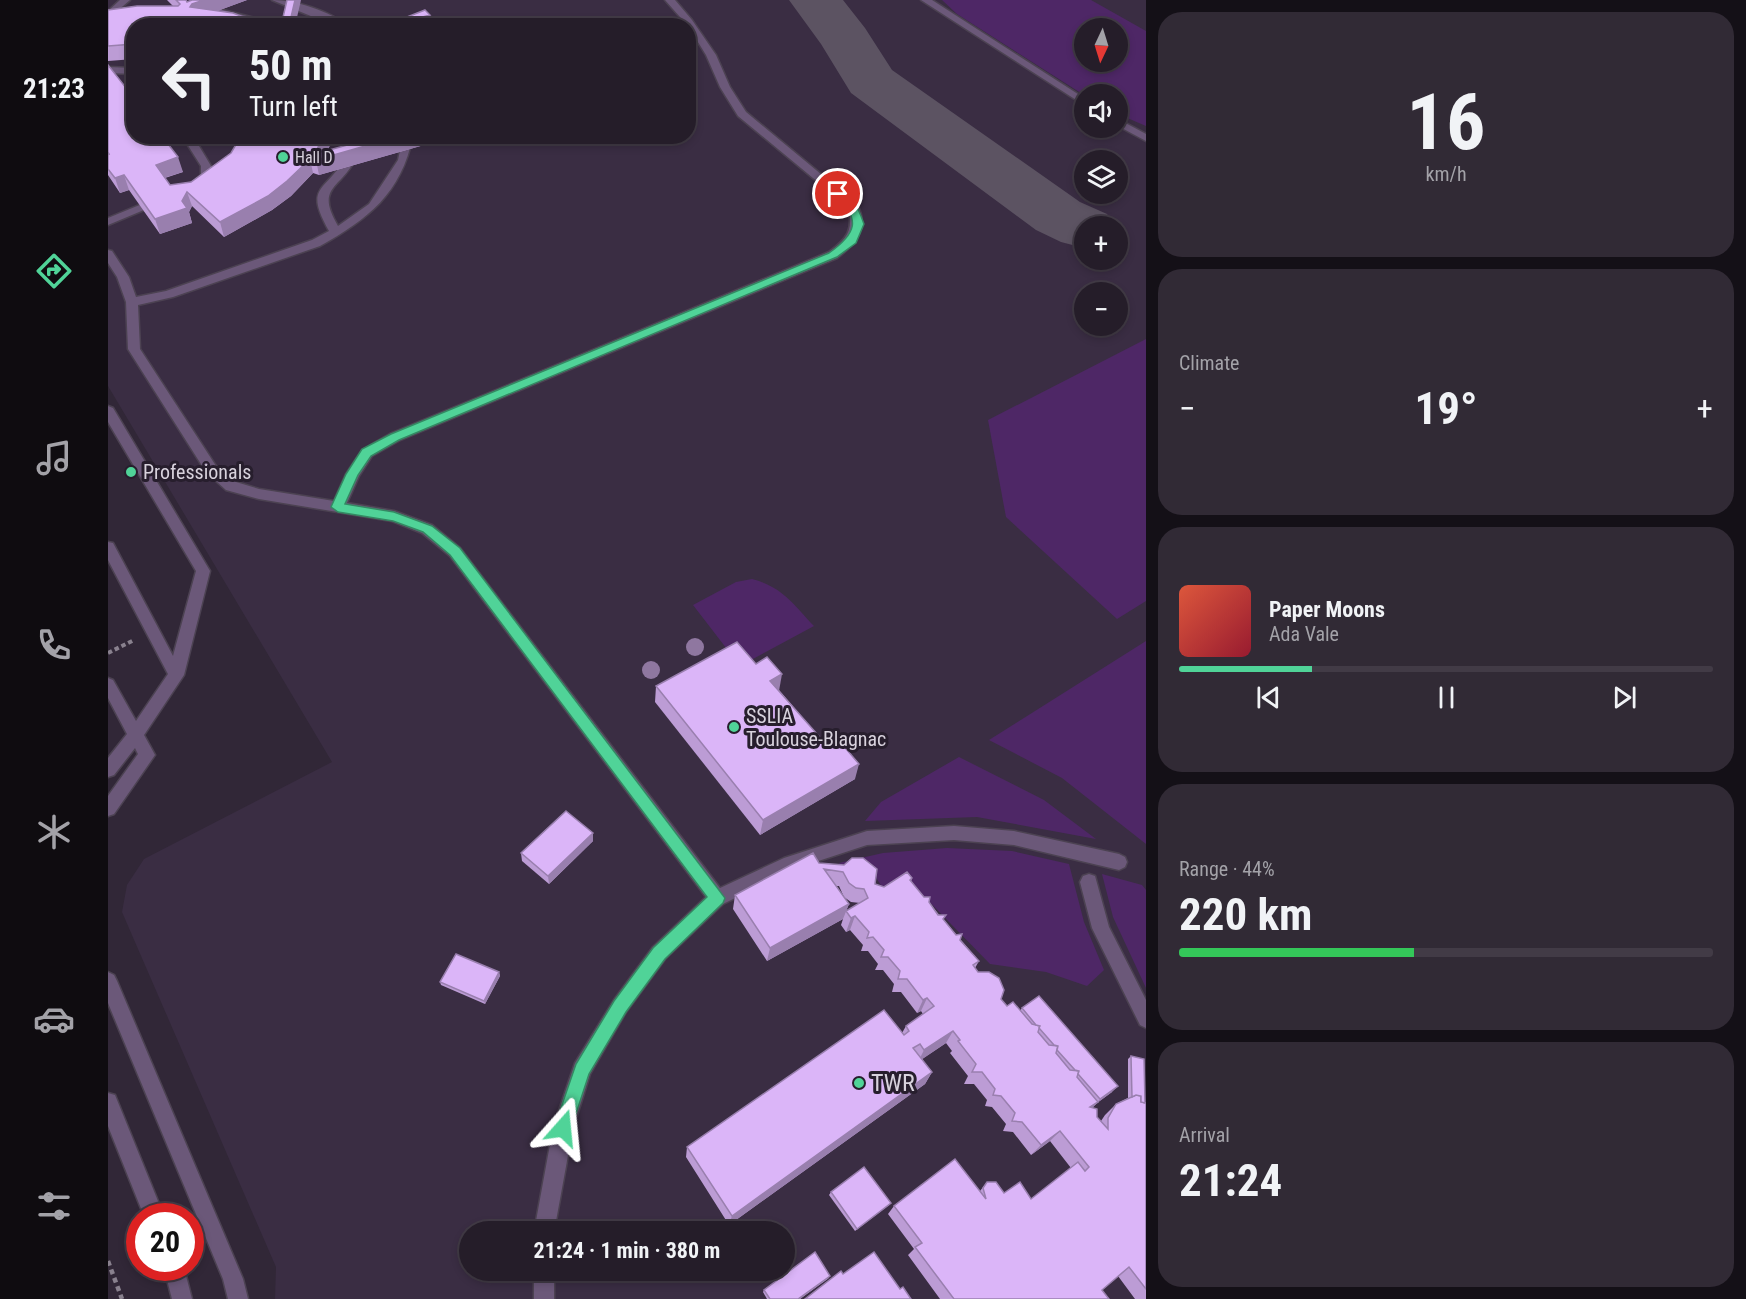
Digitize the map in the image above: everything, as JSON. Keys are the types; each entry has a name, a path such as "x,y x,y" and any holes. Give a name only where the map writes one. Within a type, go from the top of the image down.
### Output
{"street":[{"path":"108,16 125,0"},
{"path":"277,0 326,18"},
{"path":"670,0 686,18"},
{"path":"926,0 1074,96"},
{"path":"209,11 248,18"},
{"path":"108,16 126,12"},
{"path":"338,507 352,474 367,453 395,437 833,255 852,241 859,224 853,206 742,114 725,87 711,55 696,32"},
{"path":"108,70 126,71"},
{"path":"1128,128 1146,138"},
{"path":"189,188 200,183 206,176 206,165 192,144"},
{"path":"336,233 323,210 325,189 349,160 354,144"},
{"path":"132,302 169,294 316,243 336,233 373,206 403,160 406,144"},
{"path":"108,222 168,196"},
{"path":"108,254 123,277 132,302 134,349 211,469 231,486 259,494 394,516 427,529 455,552 717,898"},
{"path":"108,411 203,571 176,675 113,764 115,767 108,776"},
{"path":"108,547 176,675"},
{"path":"108,684 147,755 108,809"},
{"path":"108,802 129,773 139,767"},
{"path":"546,1221 563,1128 582,1070 620,1006 659,953 717,898 790,863 867,838 954,833 1014,838 1119,862"},
{"path":"1089,882 1101,928 1146,1019"},
{"path":"108,981 233,1279 238,1299"},
{"path":"108,1102 149,1203"},
{"path":"177,1281 182,1299"},
{"path":"544,1281 544,1299"}],"path":[{"path":"108,1261 122,1299"}],"shaded area":[{"path":"108,0 1146,0 1146,1299 275,1299 276,1267 122,912 127,885 144,859 332,762 108,386"},
{"path":"942,0 1091,0 1123,18 1074,18 1074,72 1128,72 1128,21 1146,31 1146,126 1128,118 1128,84 1074,84 1074,89 957,14"},
{"path":"1146,339 1146,601 1117,619 1006,517 988,420"},
{"path":"752,579 763,582 780,592 814,626 740,666 693,605 736,582"},
{"path":"1146,641 1146,844 1062,778 989,740"},
{"path":"959,757 1044,800 1096,839 977,817 865,821 881,802"},
{"path":"947,848 1012,851 1069,864 1084,922 1104,970 1087,986 1046,972 990,964 908,880 887,895 875,876 844,869 839,863 883,853"},
{"path":"1102,874 1142,885 1146,890 1146,988 1113,917"}],"building":[{"path":"176,0 187,2 204,0 190,7 233,13 246,18 126,18 126,45 108,46 108,10 137,6 178,6 180,4"},
{"path":"287,0 295,0 291,18 283,18"},
{"path":"425,10 430,15 419,18 405,18"},
{"name":"Hall D","path":"108,65 126,88 126,144 168,144 178,157 156,165 170,185 191,182 231,153 236,144 320,144 316,151 322,152 351,144 372,144 316,160 310,159 268,196 220,222 187,192 182,201 187,208 155,219 124,175 115,178 108,169"},
{"name":"SSLIA Toulouse-Blagnac","path":"737,642 756,664 767,657 782,674 770,681 825,743 835,736 859,764 763,820 656,686"},
{"path":"566,811 593,833 548,876 521,853"},
{"name":"TWR","path":"813,853 819,863 844,865 852,858 863,858 877,869 875,884 884,887 907,872 912,878 910,880 924,897 930,897 929,902 938,915 946,915 943,919 956,935 962,934 960,940 979,961 973,965 978,972 989,972 999,978 1004,990 1001,999 1007,1006 1013,1002 1032,1024 1040,1026 1038,1032 1049,1045 1058,1046 1056,1053 1070,1070 1079,1071 1077,1077 1098,1102 1090,1107 1097,1109 1097,1117 1108,1129 1108,1118 1116,1104 1136,1095 1141,1096 1141,1102 1146,1103 1146,1289 1129,1267 1102,1290 1109,1299 954,1299 915,1247 922,1243 894,1206 955,1159 986,1199 983,1188 987,1182 996,1182 1004,1193 1020,1182 1031,1199 1078,1162 1085,1171 1089,1167 1060,1131 1041,1145 1022,1122 1012,1121 1015,1113 1001,1096 993,1095 995,1089 982,1072 972,1072 976,1064 953,1031 924,1050 920,1044 913,1048 932,1072 732,1216 687,1147 884,1010 904,1035 909,1031 906,1026 934,1006 927,998 923,1000 907,979 898,979 900,971 888,957 881,957 884,950 873,937 867,938 869,932 855,916 851,918 846,911 868,898 864,889 856,888 849,883 843,872 824,869 849,904 770,948 735,895"},
{"path":"456,954 499,972 484,1001 440,982"},
{"path":"1039,996 1118,1086 1100,1099 1078,1074 1079,1071 1075,1070 1057,1050 1058,1046 1054,1045 1039,1028 1040,1026 1036,1025 1022,1008"},
{"path":"1131,1056 1144,1059 1145,1103 1141,1102 1141,1096 1132,1097"},
{"path":"864,1167 891,1203 857,1229 831,1192"},
{"path":"815,1252 830,1276 798,1299 770,1299 764,1290 776,1281 795,1281 795,1267"},
{"path":"874,1252 900,1289 903,1287 911,1299 805,1299 841,1271 843,1274"}],"taxiway":[{"path":"815,0 846,40 871,81 1058,216 1074,223"}],"place":[{"name":"Hall D","path":"283,157"},
{"name":"Professionals","path":"131,472"},
{"name":"SSLIA Toulouse-Blagnac","path":"734,727"},
{"name":"TWR","path":"859,1083"}],"route":[{"path":"563,1128 582,1070 620,1006 659,953 717,898 455,552 427,529 394,516 338,507 352,474 367,453 395,437 833,255 852,241 859,224 853,206 838,194"}]}
